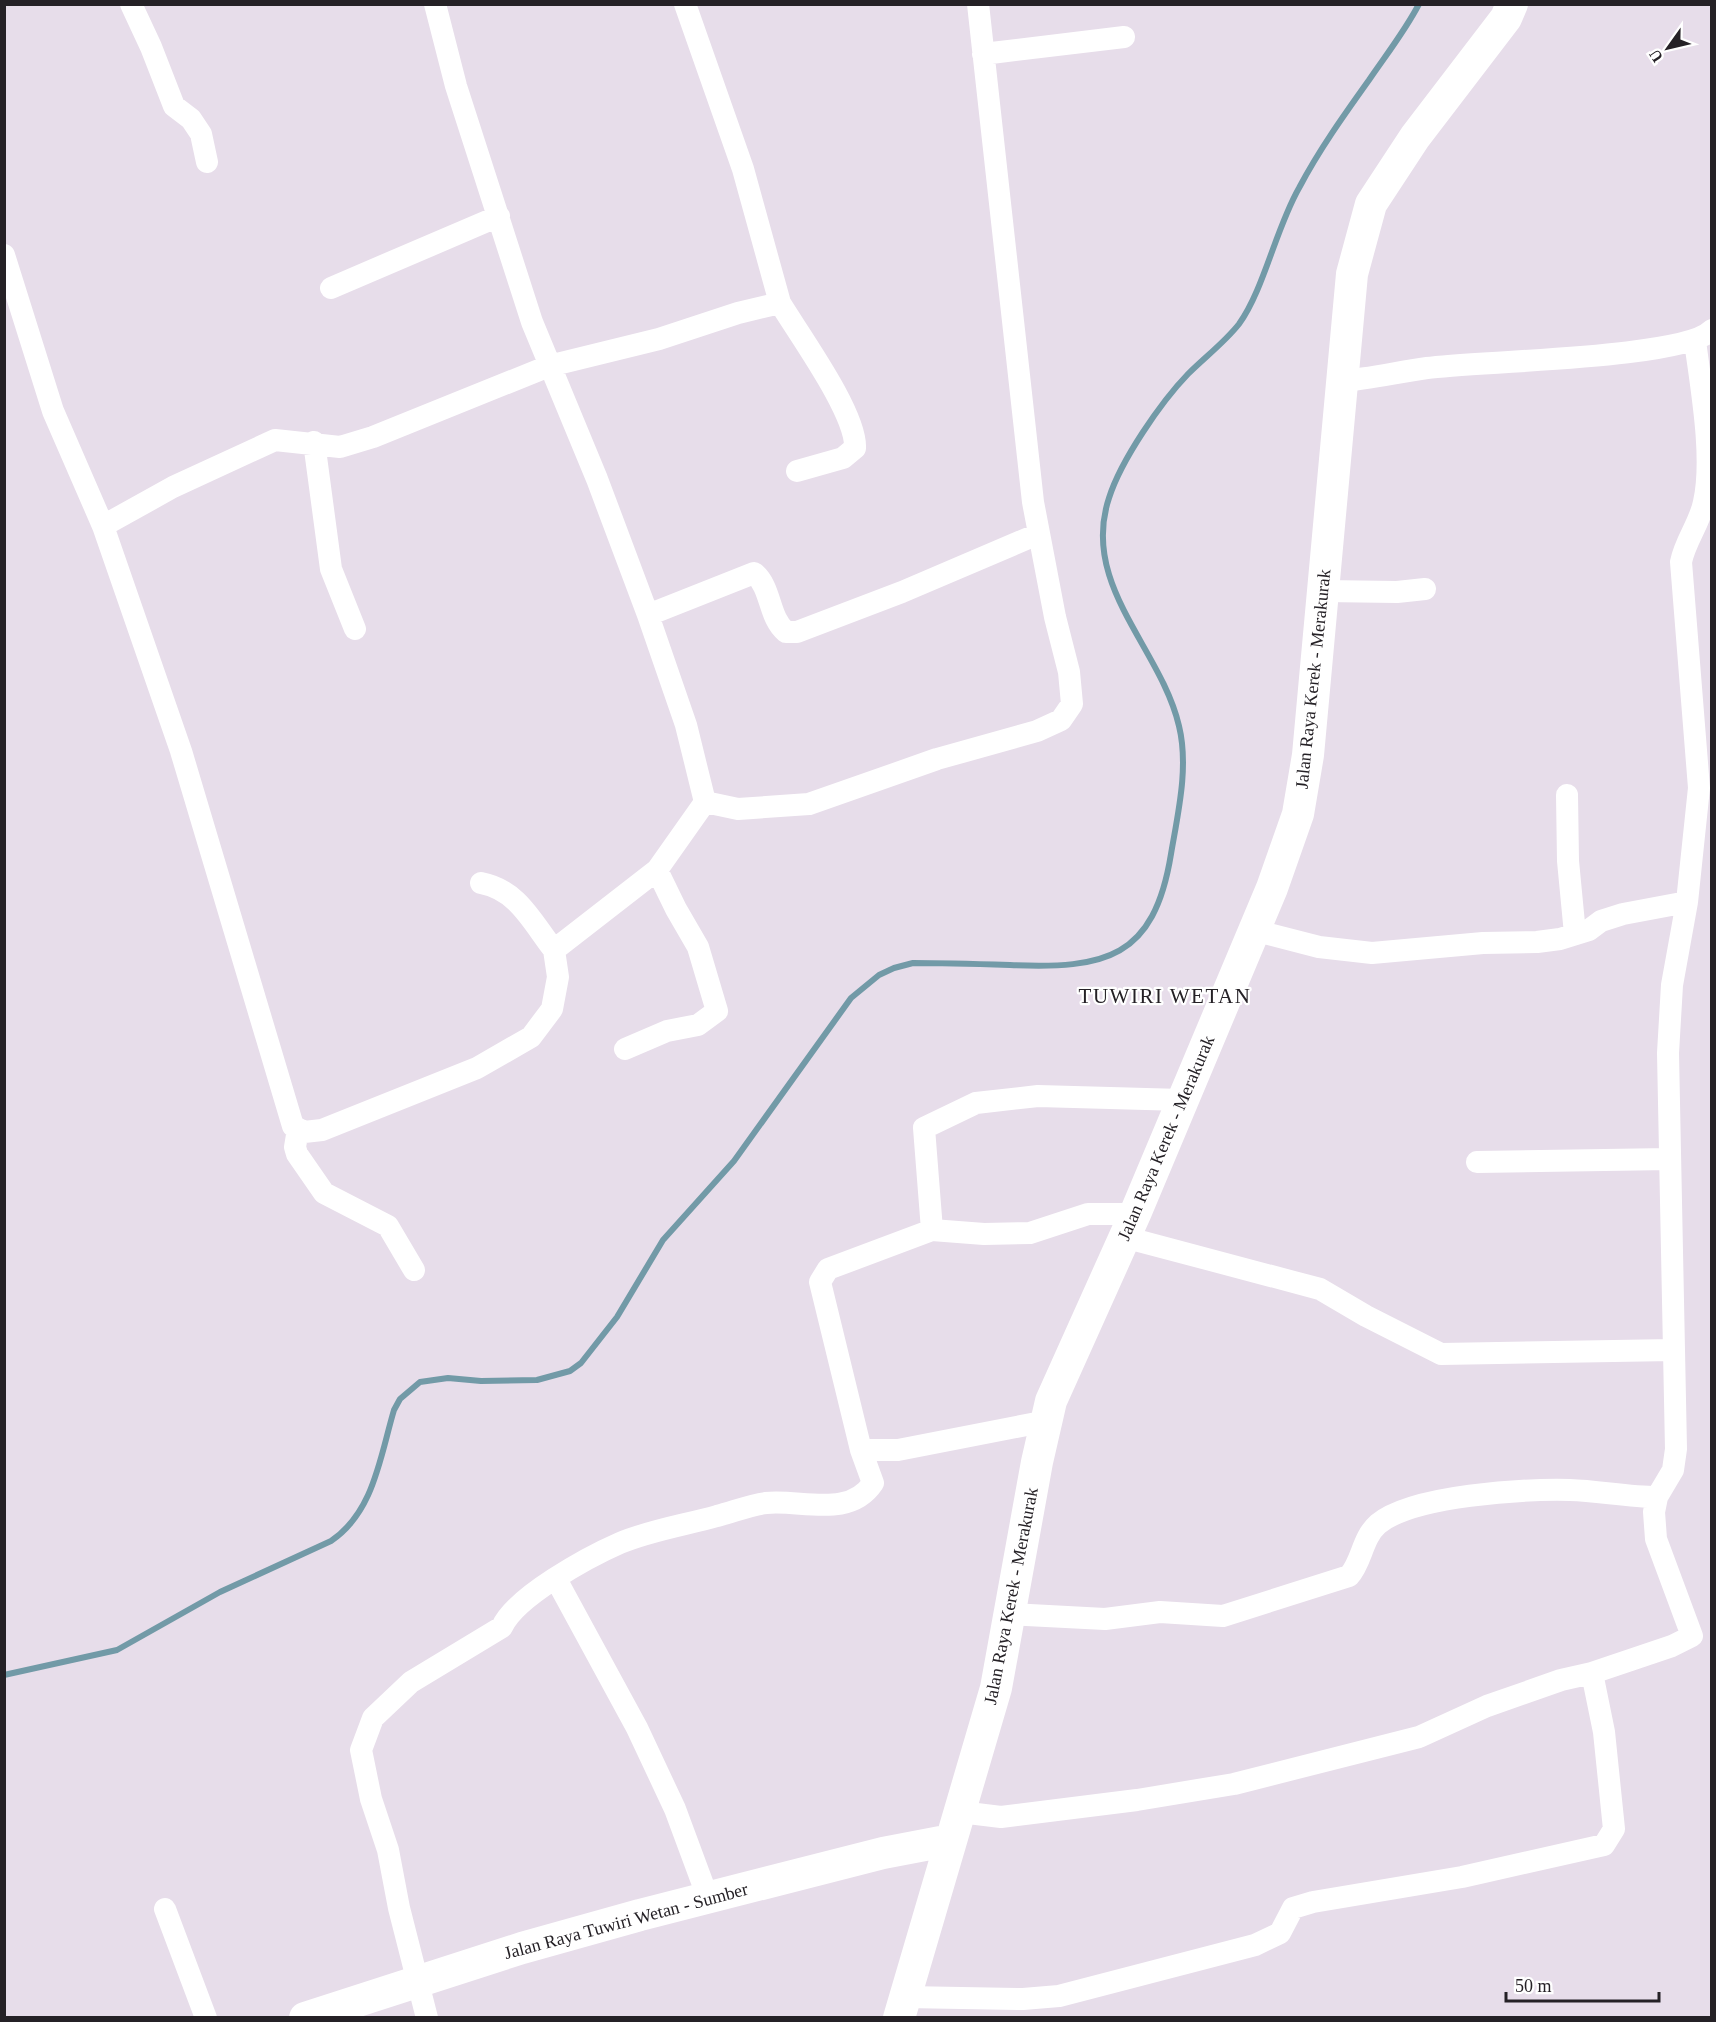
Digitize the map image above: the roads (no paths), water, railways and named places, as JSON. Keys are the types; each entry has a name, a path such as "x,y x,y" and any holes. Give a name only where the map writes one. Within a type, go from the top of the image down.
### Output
{"main road":[{"name":"Jalan Raya Kerek - Merakurak","path":"916,2002 973,1821 996,1688 1019,1615 1051,1401 1130,1225 1182,1100 1273,935 1272,888 1298,814 1341,590 1361,380 1352,274 1371,204 1415,137 1506,18 1512,4"},
{"name":"Jalan Raya Tuwiri Wetan - Sumber","path":"305,2018 522,1948 884,1853 973,1821"}],"street":[{"path":"130,4 151,47 174,106 191,119 201,134 207,162"},
{"path":"435,4 456,86 549,366 597,479 648,615 686,725 705,802 657,870 554,950"},
{"path":"685,4 743,169 780,303 852,425 855,448 843,458 797,471"},
{"path":"705,802 738,809 809,804 937,759 1037,731 1061,720 1072,704 1073,696 1038,534 978,4"},
{"path":"983,54 1124,37"},
{"path":"331,288 499,216"},
{"path":"4,255 53,411 103,526 181,751 290,1117 293,1125 298,1129 304,1132 322,1130 477,1068 531,1037 552,1009 558,976 554,950 514,897 499,886 482,883"},
{"path":"103,526 173,487 275,440 314,442 340,447 373,437 549,366 659,339 780,303"},
{"path":"973,1821 1137,1800 1234,1784 1419,1737 1487,1706 1561,1680 1593,1673 1672,1646 1702,1632 1656,1539 1654,1512 1657,1497 1673,1470 1676,1449 1668,1041 1674,975 1687,902 1699,788 1681,562 1683,550 1704,502 1707,470 1703,335 1607,355 1426,368 1361,380"},
{"path":"314,442 331,570 355,629"},
{"path":"648,615 754,573 767,595 778,625 786,632 796,632 891,596 1038,534"},
{"path":"1341,590 1397,592 1425,589"},
{"path":"1567,795 1568,861 1575,934"},
{"path":"625,1049 667,1031 698,1025 717,1011 698,947 675,909 657,870"},
{"path":"1273,935 1319,948 1372,952 1537,942 1575,934 1623,914 1687,902"},
{"path":"932,1230 924,1128 976,1103 1038,1096 1182,1100"},
{"path":"298,1129 295,1147 297,1154 324,1193 388,1226 414,1269"},
{"path":"1478,1162 1669,1159"},
{"path":"427,2018 399,1908 388,1850 371,1799 361,1750 373,1718 411,1682 489,1637 502,1627 507,1617 521,1601 619,1544 656,1531 766,1503 820,1505 852,1502 865,1496 873,1483 861,1450 820,1282 828,1269 932,1230 984,1234 1029,1233 1088,1214 1130,1225 1320,1289 1366,1316 1441,1354 1673,1350"},
{"path":"861,1450 898,1450 1047,1421"},
{"path":"1019,1615 1105,1619 1160,1612 1223,1616 1349,1576 1376,1525 1401,1511 1487,1493 1570,1490 1631,1497 1657,1497"},
{"path":"556,1580 637,1728 675,1809 708,1898"},
{"path":"916,2002 1059,1996 1256,1945 1280,1933 1293,1908 1314,1902 1462,1877 1604,1845 1614,1829 1604,1732 1593,1673"},
{"path":"165,1909 207,2018"}],"waterway":[{"path":"4,1675 117,1650 220,1592 331,1541 357,1515 366,1499 379,1464 394,1410 400,1399 420,1382 448,1378 481,1381 537,1380 570,1371 581,1363 617,1317 663,1240 734,1161 851,998 879,975 913,963 1043,966 1073,964 1098,959 1120,950 1138,936 1152,916 1163,889 1171,854 1183,774 1182,742 1170,697 1126,615 1105,559 1103,530 1109,498 1132,449 1166,400 1188,374 1239,324 1248,310 1283,221 1307,174 1419,4"}],"district":[{"name":"TUWIRI WETAN","path":"1165,996"}]}
